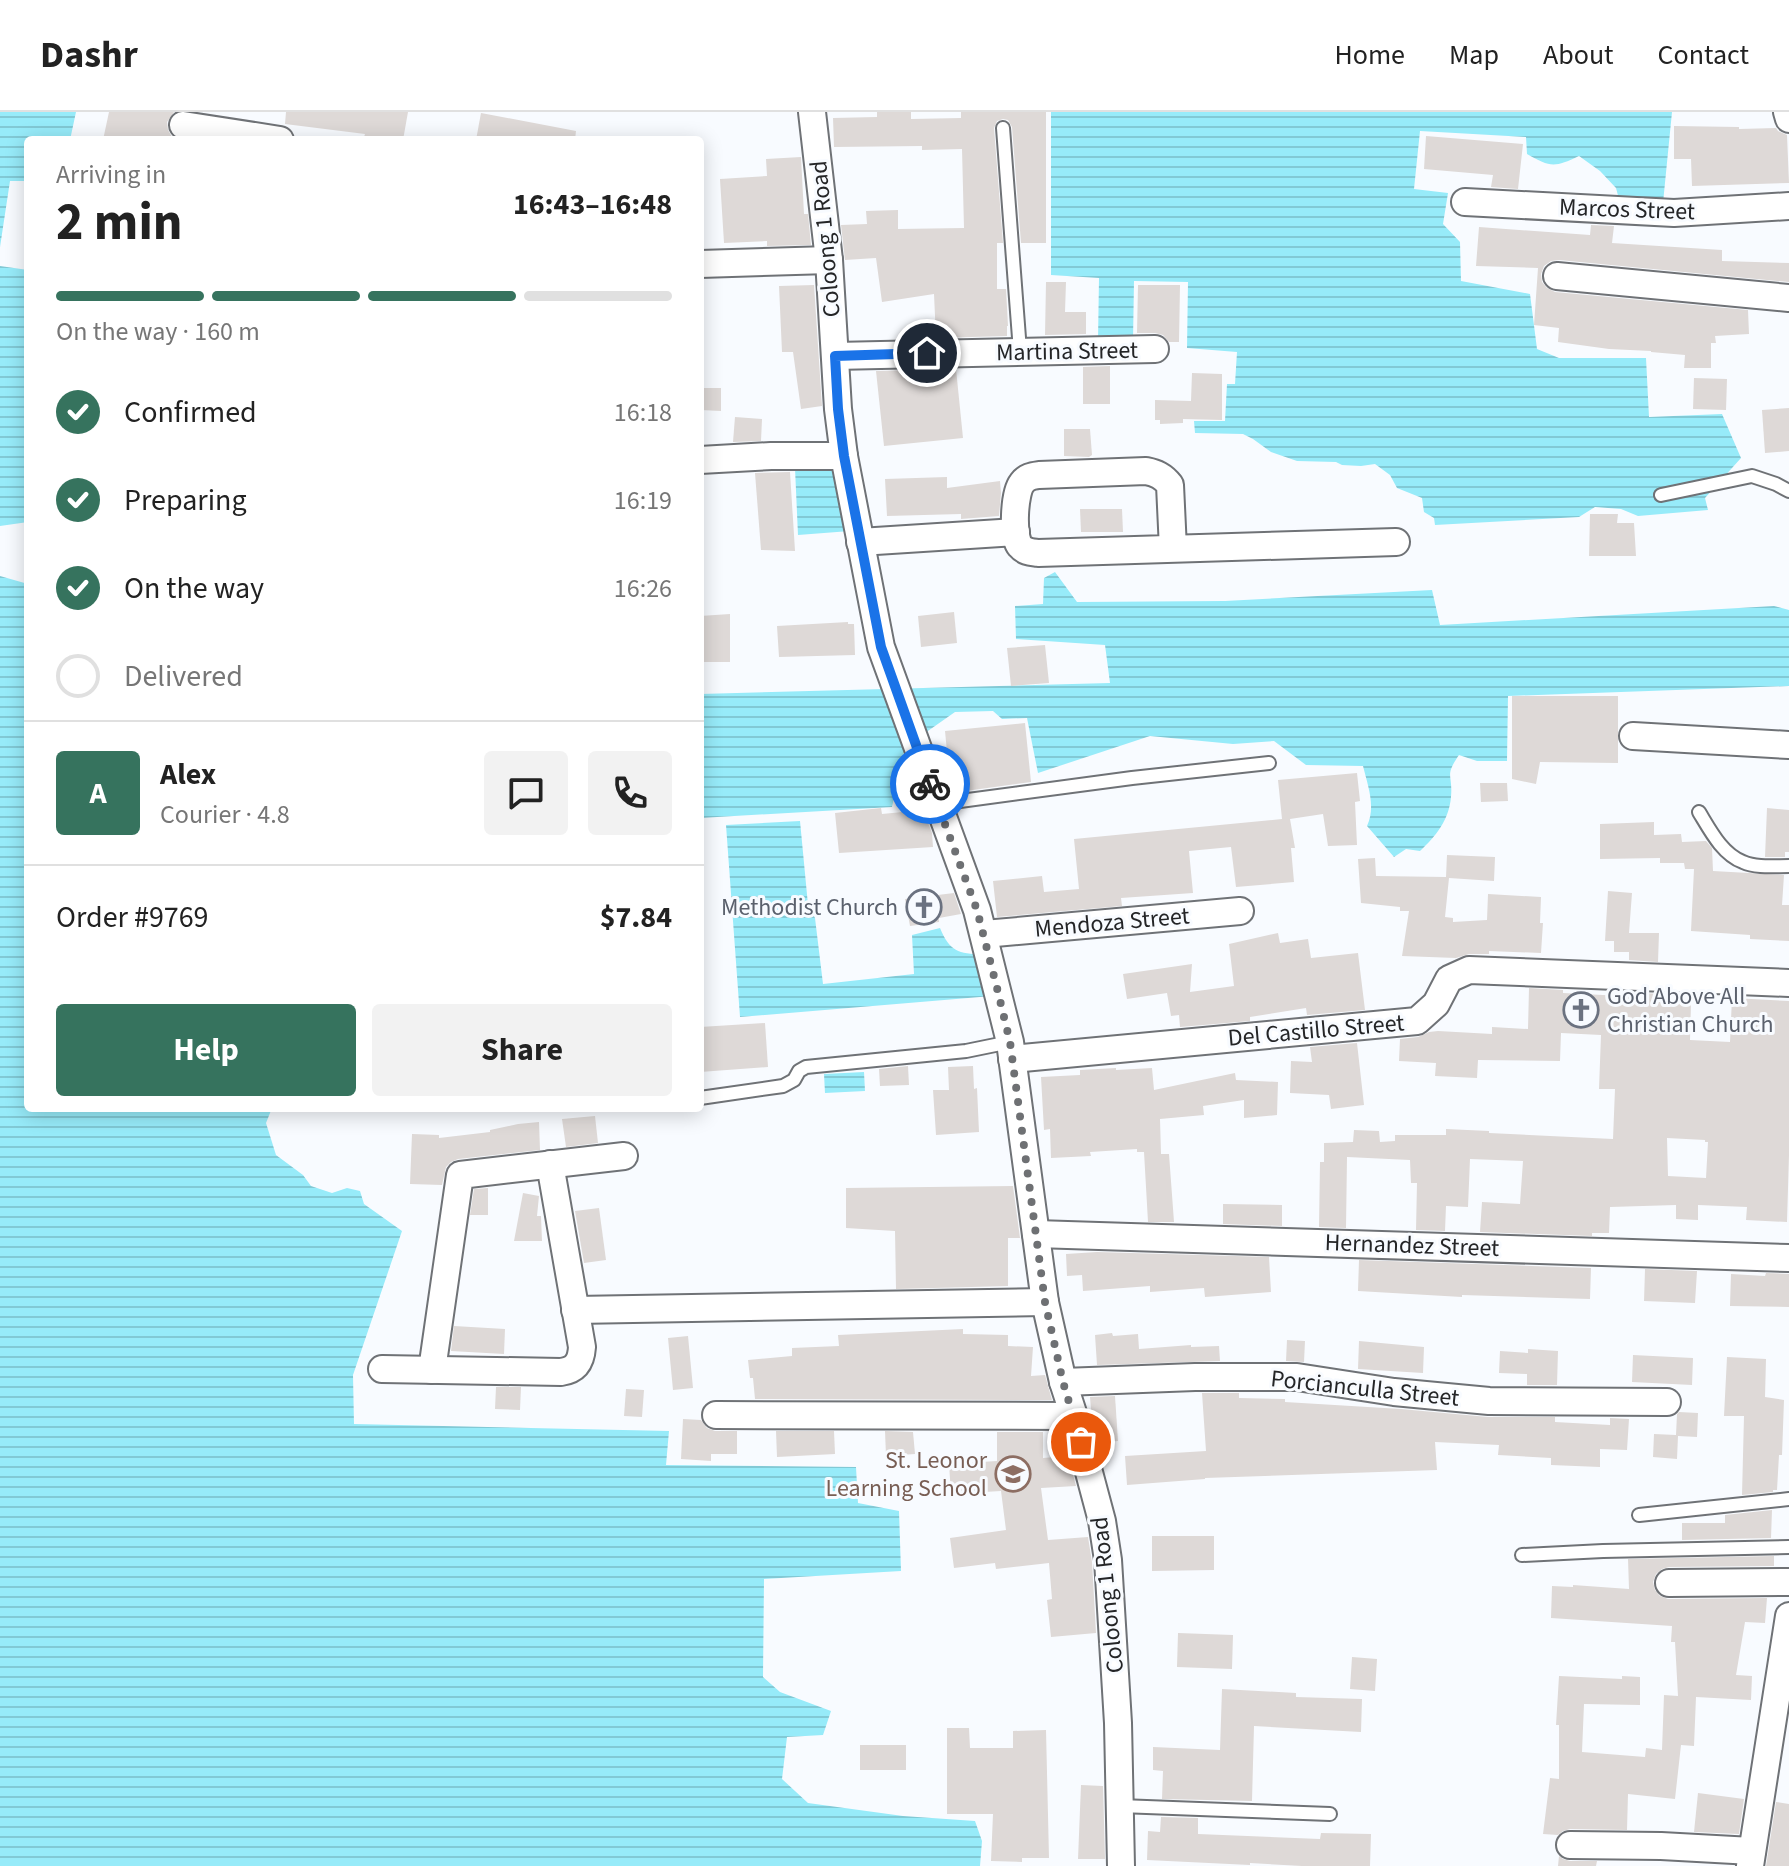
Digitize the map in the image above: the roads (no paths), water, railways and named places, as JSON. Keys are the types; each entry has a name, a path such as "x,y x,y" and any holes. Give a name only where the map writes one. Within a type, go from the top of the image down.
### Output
{"street":[{"name":"Coloong 1 Road","path":"812,112 829,260 844,456 881,647 984,934 1011,1050 1045,1302 1063,1382 1102,1521 1108,1560 1118,1723 1121,1866"},
{"path":"1787,112 1789,119"},
{"path":"183,126 252,136"},
{"name":"Marcos Street","path":"1465,202 1674,213 1789,206"},
{"path":"704,264 829,260"},
{"path":"1557,276 1789,298"},
{"name":"Martina Street","path":"835,356 1155,349"},
{"path":"704,460 844,456"},
{"path":"1173,549 1170,485 1164,478 1146,471 1031,476 1023,481 1017,494 1018,545 1030,552 1173,549 1396,542"},
{"path":"860,542 1016,532"},
{"path":"1633,736 1789,745"},
{"name":"Mendoza Street","path":"984,934 1240,911"},
{"name":"Del Castillo Street","path":"1011,1050 1417,1021 1436,1004 1449,979 1469,970 1789,983"},
{"path":"432,1370 460,1175 624,1156"},
{"path":"382,1369 561,1372 570,1371 578,1365 582,1347 550,1164"},
{"name":"Hernandez Street","path":"1036,1234 1789,1258"},
{"path":"575,1310 1045,1302"},
{"name":"Porcianculla Street","path":"1063,1382 1297,1377 1394,1392 1489,1401 1667,1402"},
{"path":"716,1415 1074,1416"},
{"path":"1669,1583 1789,1582"},
{"path":"1570,1845 1661,1846 1751,1859 1789,1616"}],"lane":[{"path":"1003,128 1020,351"},
{"path":"1661,495 1752,476 1789,491"},
{"path":"937,804 1269,763"},
{"path":"1699,812 1719,843 1743,862 1789,866"},
{"path":"704,1097 783,1086 806,1067 966,1051 1011,1050"},
{"path":"1639,1515 1789,1499"},
{"path":"1522,1555 1789,1547"},
{"path":"1120,1806 1330,1814"}],"water":[{"path":"0,112 76,112 71,136 24,136 24,181 10,181 0,247"},
{"path":"1051,112 1672,112 1663,203 1620,203 1616,188 1579,156 1558,164 1541,161 1527,154 1526,137 1420,131 1414,189 1448,193 1443,224 1460,242 1461,281 1530,294 1537,349 1559,358 1646,358 1649,417 1722,414 1741,458 1705,498 1708,510 1638,516 1621,509 1595,507 1579,517 1435,525 1434,518 1424,512 1422,498 1397,488 1390,475 1375,464 1361,466 1297,461 1271,452 1243,434 1195,433 1194,421 1225,421 1227,384 1235,384 1237,352 1187,348 1188,282 1134,281 1133,341 1098,341 1099,278 1051,275"},
{"path":"0,266 24,269 24,523 0,526"},
{"path":"838,459 850,531 798,535 795,468"},
{"path":"1055,572 1077,602 1225,601 1432,590 1440,625 1774,606 1789,610 1789,686 1508,696 1507,761 1477,761 1459,755 1450,772 1450,805 1441,827 1420,851 1406,849 1394,857 1367,826 1371,804 1363,766 1306,765 1274,741 1233,744 1150,736 1038,773 1027,718 1002,719 993,711 955,712 905,747 892,807 704,818 704,694 1110,683 1105,645 1016,639 1015,606 1043,604 1044,578"},
{"path":"0,576 24,583 24,1112 270,1112 266,1123 276,1155 303,1175 311,1186 332,1193 347,1188 360,1191 364,1204 402,1231 353,1375 354,1424 669,1431 666,1465 856,1467 858,1503 899,1511 901,1571 764,1579 763,1677 780,1692 831,1711 823,1735 787,1737 782,1779 808,1803 903,1816 975,1821 982,1841 980,1866 0,1866"},
{"path":"800,821 808,905 815,918 823,984 914,974 912,935 940,928 951,947 983,955 992,996 740,1017 726,825"},
{"path":"864,1072 865,1091 825,1093 824,1074"}],"place":[{"name":"Methodist Church","path":"924,907"},
{"name":"God Above All Christian Church","path":"1581,1010"},
{"name":"St. Leonor Learning School","path":"1013,1474"}]}
